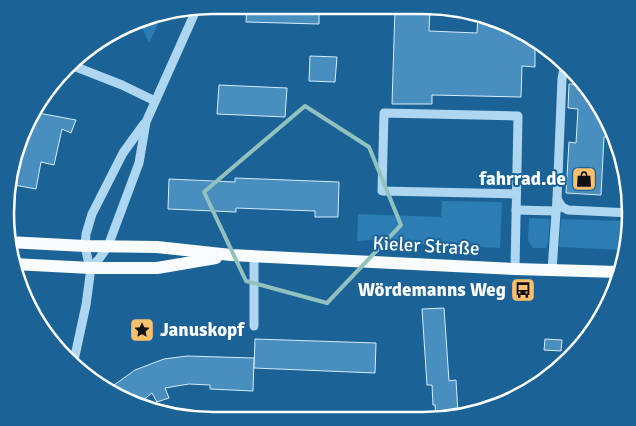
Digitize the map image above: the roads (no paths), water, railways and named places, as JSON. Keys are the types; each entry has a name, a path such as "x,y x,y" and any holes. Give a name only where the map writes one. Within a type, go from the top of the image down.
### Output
{"main road":[{"name":"Kieler Straße","path":"16,242 157,247 231,255 613,272"},
{"name":"Kieler Straße","path":"21,264 91,268 157,268 231,255"}],"street":[{"path":"91,268 100,259 108,246 139,163 146,122 194,14"},
{"path":"77,67 122,85 155,101"},
{"path":"552,270 562,79 564,72"},
{"path":"515,269 518,116 384,112 382,191 516,194"},
{"path":"75,357 86,305 91,268 85,246 89,224 123,152 146,122"},
{"path":"557,199 562,207 568,210 622,213"},
{"path":"516,210 556,211"},
{"path":"254,256 254,326"}],"place":[{"name":"fahrrad.de","path":"584,179"},
{"name":"Wördemanns Weg","path":"523,290"},
{"name":"Januskopf","path":"142,330"}]}
